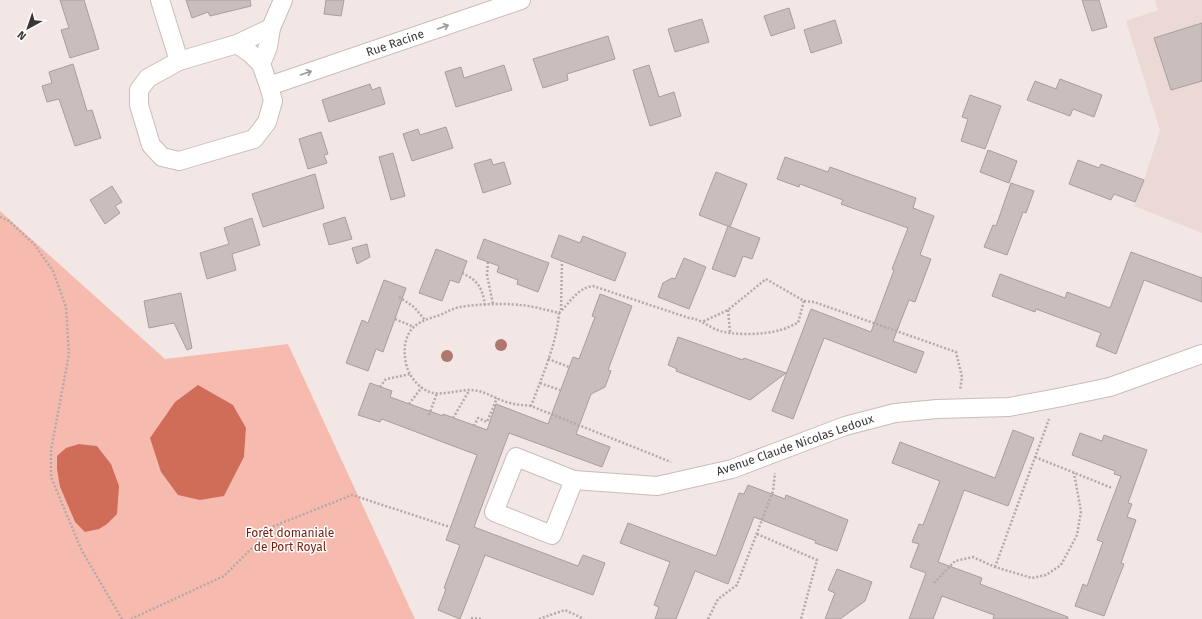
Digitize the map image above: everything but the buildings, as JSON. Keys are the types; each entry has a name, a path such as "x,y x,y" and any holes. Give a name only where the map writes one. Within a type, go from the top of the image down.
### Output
{"street":[{"path":"160,0 179,61"},
{"path":"261,64 268,47 272,28 283,0"},
{"name":"Rue Racine","path":"270,86 521,0"},
{"path":"237,44 250,53 261,64 270,86 272,101 267,122 254,139 179,161 162,157 151,145 139,105 139,90 148,78 179,61 237,44 272,28"},
{"name":"Avenue Claude Nicolas Ledoux","path":"574,480 552,535 494,512 516,457 574,480 657,486 732,469 845,426 895,413 937,408 1009,407 1057,398 1110,387 1202,354"}],"path":[{"path":"0,217 9,221 34,244 53,271 66,307 69,354 51,450 50,477 82,551 122,619"},
{"path":"531,406 548,359 558,323 560,312 562,261"},
{"path":"488,262 487,275 493,304"},
{"path":"462,273 469,276 480,286 485,305"},
{"path":"702,322 728,310 766,279 804,301 814,302 956,352 962,377 957,408"},
{"path":"560,312 584,287 592,286 697,319 716,330 762,334 781,330 798,323 804,301"},
{"path":"399,297 414,307 425,320"},
{"path":"560,312 520,304 493,304 454,308 446,313 425,320 409,332 405,341 406,366 415,381 428,391 437,393 469,390 481,391 510,403 531,406 674,464"},
{"path":"728,310 730,332"},
{"path":"395,319 414,327"},
{"path":"548,359 569,367"},
{"path":"380,387 384,380 410,374"},
{"path":"540,383 560,390"},
{"path":"409,404 422,387"},
{"path":"453,418 469,390"},
{"path":"429,415 437,393"},
{"path":"474,426 478,418 487,422 497,398"},
{"path":"994,567 1057,398"},
{"path":"708,619 718,599 737,586 773,491 776,453"},
{"path":"1035,456 1112,488"},
{"path":"934,583 955,560 973,557 994,567 1032,578 1046,575 1061,565 1077,535 1082,511 1074,472"},
{"path":"131,619 224,576 274,526 352,495 450,527"},
{"path":"757,534 817,560 801,619"},
{"path":"539,619 565,610 584,619"},
{"path":"471,618 482,619"}],"shaded area":[{"path":"1155,0 1202,0 1202,233 1134,206 1160,130 1126,21 1158,10"},
{"path":"198,385 233,405 246,428 244,457 224,496 200,500 178,495 161,472 150,438 175,402"},
{"path":"79,444 97,446 111,464 119,486 117,514 107,524 99,529 85,532 75,522 60,487 57,469 57,456 66,448"}],"green space":[{"name":"Forêt domaniale de Port Royal","path":"0,211 165,359 288,344 415,619 0,619","holes":["246,428 244,457 224,496","79,444 97,446 111,464 75,522 60,487"]}]}
